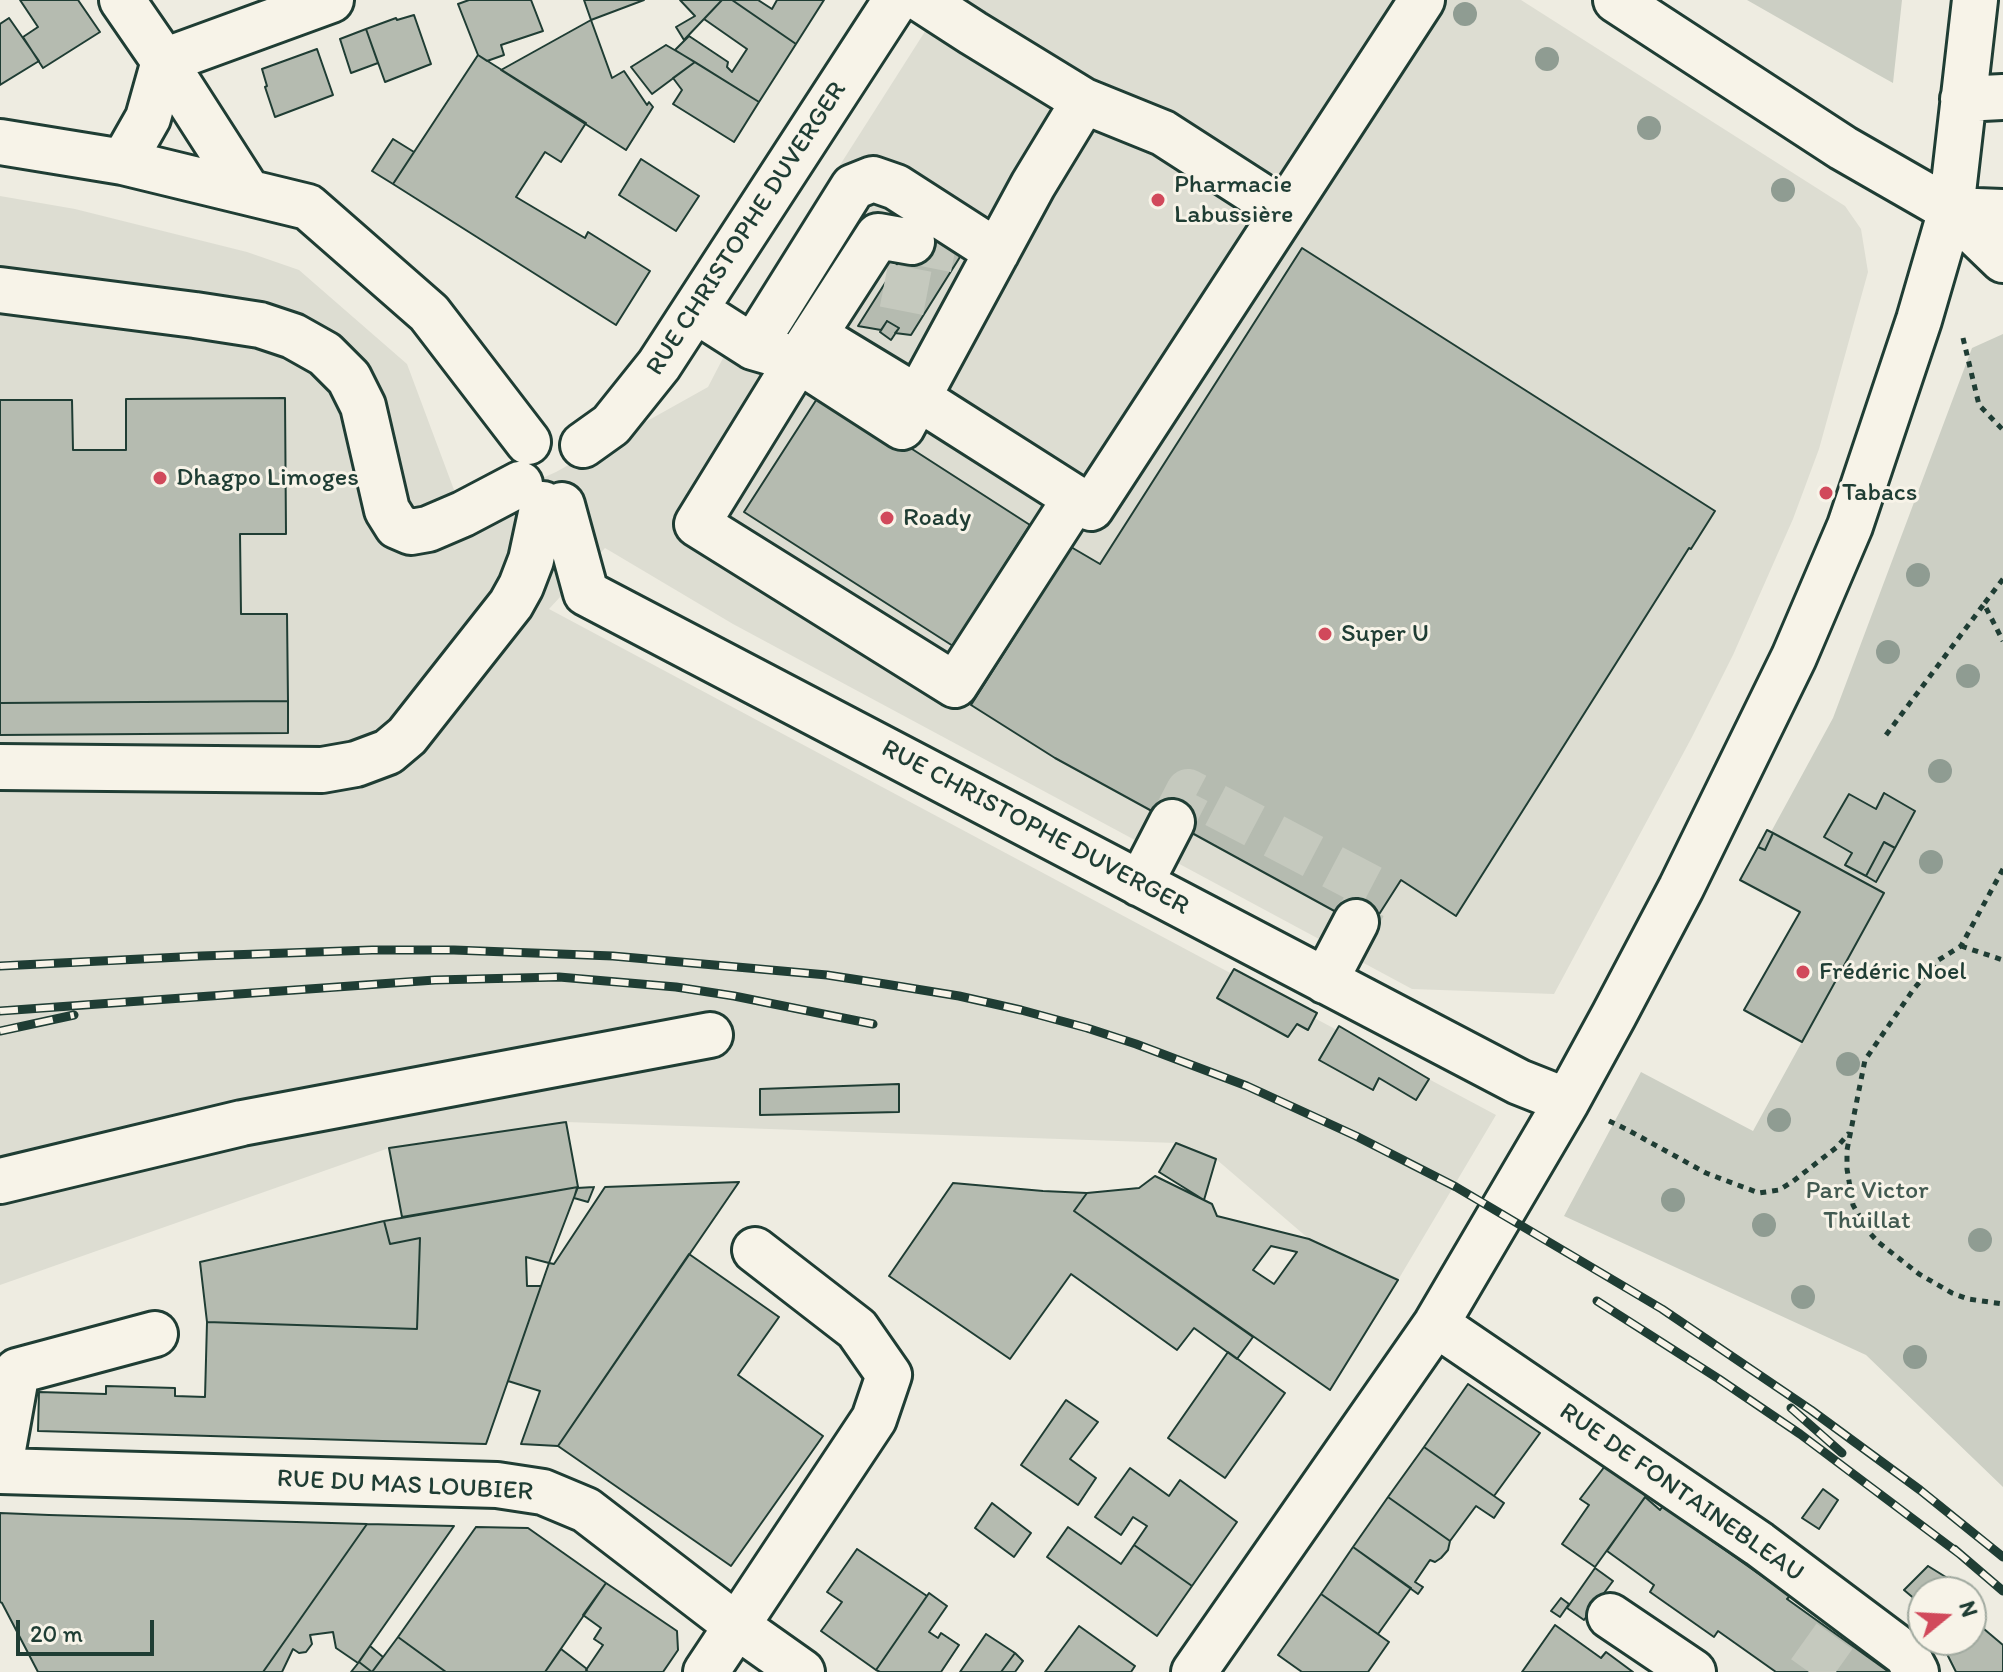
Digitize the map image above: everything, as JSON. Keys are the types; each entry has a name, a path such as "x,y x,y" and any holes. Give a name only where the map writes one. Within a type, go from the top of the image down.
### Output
{"street":[{"path":"122,0 248,192"},
{"path":"164,61 331,0"},
{"name":"RUE CHRISTOPHE DUVERGER","path":"583,445 611,425 659,365 896,0"},
{"path":"922,0 1084,101 1163,133 1284,211"},
{"path":"918,398 1091,508 1422,0"},
{"path":"1616,0 1843,148 1951,210 2003,260"},
{"path":"1194,1672 1436,1324 1567,1101 1681,888 1794,657 1850,526 1919,320 1983,98 1975,0"},
{"path":"123,162 148,118 164,61"},
{"path":"858,292 902,427 918,398 964,284 1033,185 1084,101"},
{"path":"0,142 123,162 308,207 429,313 528,442"},
{"path":"753,347 853,187 873,179 896,187 964,284"},
{"path":"1951,210 2003,212"},
{"path":"0,290 260,325 293,336 315,348 349,378 363,406 387,510 397,526 411,532 428,529 463,514 542,498 575,499 586,487 591,474 590,458 583,445 557,431 541,433 528,442 520,455 517,470 542,498"},
{"path":"753,347 858,292"},
{"path":"858,292 697,524 955,685 1075,499"},
{"path":"695,310 753,347"},
{"path":"0,767 322,770 356,764 388,752 407,736 511,604 531,560 542,498"},
{"name":"RUE CHRISTOPHE DUVERGER","path":"542,498 586,593 1519,1082 1567,1101"},
{"path":"1140,884 1172,822"},
{"path":"1325,981 1356,922"},
{"path":"0,1181 242,1123 710,1035"},
{"path":"706,1672 874,1419 889,1375 857,1329 755,1250"},
{"name":"RUE DE FONTAINEBLEAU","path":"1436,1324 1759,1544 1907,1655 1916,1672"},
{"path":"0,1468 17,1371 155,1334"},
{"name":"RUE DU MAS LOUBIER","path":"0,1468 497,1485 543,1492 586,1510 802,1672"},
{"path":"1610,1616 1693,1672"}],"path":[{"path":"1919,320 1962,335 1979,405 2003,430"},
{"path":"1886,735 2003,579"},
{"path":"1984,604 2003,641"},
{"path":"2003,869 1961,946 1937,961 1865,1060 1847,1150 1853,1205 1868,1231 1891,1254 1952,1293 1968,1299 2003,1304"},
{"path":"1961,946 2003,960"},
{"path":"1567,1101 1706,1173 1759,1193 1779,1190 1792,1182 1837,1147 1849,1132"}],"shaded area":[{"path":"945,0 1521,0 1845,206 1861,229 1868,272 1819,449 1793,519 1733,655 1692,737 1554,994 1412,989 733,624 605,548 549,609 1496,1115 1398,1280 1309,1239 1216,1159 1176,1143 566,1122 389,1148 0,1285 0,196 75,209 247,252 299,270 407,364 463,514 556,472 708,387 749,308"}],"green space":[{"path":"1747,0 1902,0 1893,83 1875,73"},
{"name":"Parc Victor Thuillat","path":"2003,334 2003,1487 1866,1355 1564,1216 1641,1072 1753,1131 1883,894 1771,832 1833,718 1972,348"}],"building":[{"path":"20,0 78,0 100,32 43,68 23,37 38,27"},
{"path":"469,0 531,0 543,31 501,45 504,55 487,61 478,55 458,4"},
{"path":"584,0 644,0 591,20"},
{"path":"680,0 722,0 684,40 676,27 695,16"},
{"path":"722,0 732,0 796,44 759,102 675,50 689,36 728,62 727,67 732,72 747,49 704,19"},
{"path":"732,0 758,0 772,9 777,0 824,0 796,44"},
{"path":"414,15 431,64 385,82 366,29"},
{"path":"9,18 39,61 0,85 0,24"},
{"path":"591,20 612,78 624,71 647,105 649,102 653,107 626,150 501,70"},
{"path":"366,29 378,63 351,73 340,39"},
{"path":"666,45 695,62 652,94 631,67"},
{"path":"317,49 333,95 275,117 262,69"},
{"path":"478,55 586,123 561,162 545,152 516,197 585,238 588,232 650,271 616,325 393,184"},
{"path":"695,62 759,102 734,142 673,104 682,90 673,78"},
{"path":"393,139 414,152 393,184 372,171"},
{"path":"641,159 699,196 676,231 619,195"},
{"path":"918,231 970,241 911,335 895,333 899,328 887,321 881,330 858,326"},
{"name":"Super U","path":"1302,248 1715,511 1456,916 1401,880 1369,930 1055,758 971,705 1071,547 1100,564"},
{"path":"887,321 899,328 891,340 880,332"},
{"name":"Roady","path":"822,391 1030,525 953,646 744,512"},
{"path":"285,398 286,534 240,534 241,614 287,614 288,701 0,703 0,400 72,400 73,450 126,450 126,399"},
{"path":"288,701 288,733 0,735 0,703"},
{"path":"1884,793 1915,811 1895,848 1884,842 1866,876 1845,865 1852,853 1824,837 1849,794 1876,809"},
{"path":"1767,830 1773,833 1765,850 1758,847"},
{"name":"Frédéric Noel","path":"1773,833 1884,893 1802,1042 1744,1010 1800,912 1740,880 1758,847 1765,850"},
{"path":"1884,842 1895,848 1876,882 1866,876"},
{"path":"1234,969 1317,1013 1308,1030 1297,1024 1288,1037 1217,998"},
{"path":"1339,1026 1429,1079 1416,1100 1379,1078 1373,1090 1319,1060"},
{"path":"899,1084 899,1112 760,1115 760,1089"},
{"path":"566,1122 578,1187 402,1217 389,1148"},
{"path":"1176,1143 1216,1159 1204,1200 1159,1172"},
{"path":"1155,1176 1212,1204 1217,1216 1309,1239 1398,1280 1330,1390 1074,1211 1087,1193 1139,1188","holes":["1271,1246 1297,1252 1274,1284 1253,1270"]},
{"path":"739,1182 558,1446 521,1444 540,1391 508,1381 549,1263 554,1264 605,1187"},
{"path":"953,1183 1087,1193 1074,1211 1253,1337 1237,1359 1194,1328 1177,1350 1071,1274 1010,1359 889,1276"},
{"path":"578,1187 549,1263 526,1257 527,1286 541,1286 486,1444 38,1431 39,1392 106,1394 106,1386 175,1388 175,1396 205,1397 207,1322 417,1329 420,1238 390,1244 384,1221"},
{"path":"594,1187 588,1202 574,1198 577,1188"},
{"path":"384,1221 390,1244 420,1238 417,1329 207,1322 200,1262"},
{"path":"689,1254 779,1317 738,1375 823,1436 731,1566 558,1446"},
{"path":"1228,1352 1285,1393 1225,1478 1168,1438"},
{"path":"1468,1384 1540,1433 1494,1496 1424,1447"},
{"path":"1066,1400 1098,1422 1070,1459 1096,1478 1078,1505 1021,1465"},
{"path":"1424,1447 1504,1503 1494,1518 1476,1506 1450,1541 1388,1497"},
{"path":"1605,1466 1651,1489 1595,1567 1562,1544 1589,1505 1580,1499"},
{"path":"1130,1468 1169,1496 1180,1480 1237,1522 1192,1586 1134,1545 1147,1526 1133,1517 1121,1535 1095,1517"},
{"path":"1823,1489 1838,1500 1819,1529 1802,1518"},
{"path":"1388,1497 1450,1541 1448,1550 1435,1562 1430,1560 1415,1582 1423,1587 1418,1594 1353,1547"},
{"path":"1645,1497 1660,1510 1663,1506 1790,1596 1787,1599 1889,1672 1776,1672 1718,1631 1714,1637 1650,1592 1654,1585 1607,1551"},
{"path":"992,1503 1031,1533 1014,1557 975,1528"},
{"path":"0,1513 367,1524 263,1672 38,1672 0,1602"},
{"path":"367,1524 454,1526 358,1663 336,1648 333,1632 310,1635 312,1644 306,1652 299,1653 293,1649 282,1672 263,1672"},
{"path":"476,1527 528,1528 606,1583 545,1672 446,1672 398,1637"},
{"path":"1068,1527 1121,1564 1134,1545 1192,1586 1157,1636 1047,1557"},
{"path":"1353,1547 1411,1588 1378,1634 1321,1594"},
{"path":"857,1549 927,1596 876,1670 821,1631 842,1602 827,1592"},
{"path":"1928,1566 1944,1576 1918,1576"},
{"path":"1595,1568 1613,1581 1584,1620 1567,1608"},
{"path":"606,1583 677,1631 678,1650 663,1672 586,1670 603,1645 594,1639 601,1628 583,1615"},
{"path":"929,1593 947,1606 929,1632 938,1638 941,1633 959,1645 941,1672 876,1670"},
{"path":"1321,1594 1389,1642 1368,1672 1302,1672 1278,1655"},
{"path":"1561,1598 1569,1604 1560,1617 1551,1611"},
{"path":"1555,1625 1601,1658 1606,1652 1633,1672 1522,1672"},
{"path":"1079,1626 1135,1666 1131,1672 1045,1672"},
{"path":"1987,1632 2003,1645 2003,1672 1956,1672 1948,1656 1987,1656"},
{"path":"986,1634 1015,1653 1001,1672 960,1672"},
{"path":"398,1637 446,1672 372,1672"},
{"path":"370,1646 383,1657 372,1672 359,1662"},
{"path":"561,1649 587,1669 588,1672 545,1672"},
{"path":"1015,1653 1023,1661 1015,1672 1001,1672"},
{"path":"359,1662 372,1672 351,1672"}],"tunnel":[{"path":"912,242 963,252"},
{"path":"884,285 936,295"},
{"path":"1172,822 1188,791 1373,888 1356,922"},
{"path":"1809,1672 1851,1613"}],"railway":[{"path":"0,966 372,950 613,956 827,975 959,996 1087,1028 1247,1086 1356,1136 1456,1187 1662,1309 1811,1410 1920,1490 2003,1557"},
{"path":"0,1011 435,980 559,977 676,987 873,1024"},
{"path":"0,1031 74,1015"},
{"path":"1597,1301 1800,1434 1961,1555"},
{"path":"1791,1408 1842,1453"},
{"path":"1954,1549 2003,1591"}],"place":[{"name":"Pharmacie Labussière","path":"1158,200"},
{"name":"Dhagpo Limoges","path":"160,478"},
{"name":"Tabacs","path":"1826,493"},
{"name":"Roady","path":"887,518"},
{"name":"Super U","path":"1325,634"},
{"name":"Frédéric Noel","path":"1803,972"}]}
